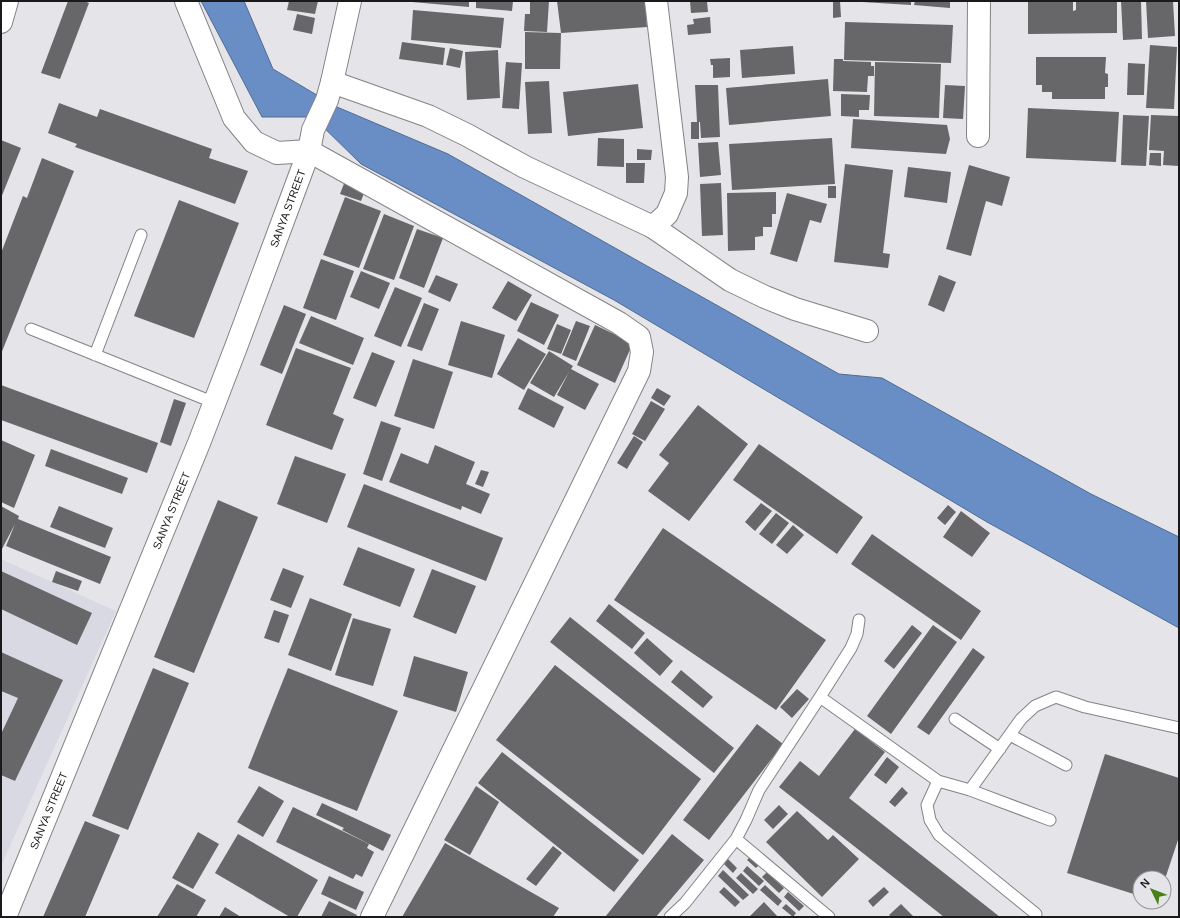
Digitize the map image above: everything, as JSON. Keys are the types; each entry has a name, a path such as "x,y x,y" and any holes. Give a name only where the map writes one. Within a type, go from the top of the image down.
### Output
{"street":[{"path":"1,22 7,1"},
{"path":"186,1 234,118 254,142 277,154 309,152 619,324 639,337 642,352 639,370 372,917"},
{"name":"SANYA STREET","path":"5,917 155,552 214,403 309,152 313,130 330,91 350,1"},
{"path":"653,227 667,214 676,193 677,177 656,1"},
{"path":"978,136 979,1"},
{"path":"330,91 428,116 467,135 525,167 653,227 730,280 764,297 796,309 867,331"}],"lane":[{"path":"95,355 141,235"},
{"path":"31,329 214,403"},
{"path":"670,917 685,903 736,839 759,790 851,648 857,634 859,620"},
{"path":"820,697 938,781 970,790 1050,820"},
{"path":"970,790 1021,719 1035,706 1056,697 1085,707 1179,728"},
{"path":"954,719 1000,749"},
{"path":"1010,734 1066,764"},
{"path":"938,781 927,805 930,820 939,835 1036,914"},
{"path":"736,839 829,917"}],"shaded area":[{"path":"1,559 116,611 1,866"}],"water":[{"path":"201,1 244,1 273,69 337,107 448,154 839,374 882,378 1091,494 1179,537 1179,628 987,522 614,300 361,164 313,117 262,117"}],"building":[{"path":"68,1 84,1 89,3 60,79 41,73"},
{"path":"289,1 318,1 315,14 287,10"},
{"path":"469,1 469,7 412,2"},
{"path":"476,1 513,1 512,11 476,8"},
{"path":"530,1 549,1 547,32 524,31 525,14 530,14"},
{"path":"557,1 645,1 647,27 561,33"},
{"path":"690,1 707,1 708,12 691,13"},
{"path":"833,1 840,1 841,17 833,18"},
{"path":"911,1 911,5 862,2"},
{"path":"915,1 950,1 950,8 914,5"},
{"path":"1028,1 1073,1 1073,11 1076,10 1076,1 1117,1 1117,33 1028,34"},
{"path":"1121,1 1141,1 1142,39 1123,40"},
{"path":"1146,1 1173,1 1175,36 1148,38"},
{"path":"413,10 504,18 501,48 411,40"},
{"path":"297,14 315,18 312,34 293,30"},
{"path":"710,17 711,33 688,35 687,25 694,24 693,19"},
{"path":"845,22 953,25 951,63 844,60"},
{"path":"525,32 561,33 560,69 525,69"},
{"path":"402,42 445,48 443,65 399,59"},
{"path":"1150,45 1177,47 1174,109 1146,108"},
{"path":"793,46 795,74 742,78 740,50"},
{"path":"450,48 463,51 460,68 446,65"},
{"path":"498,50 500,98 467,100 465,52"},
{"path":"1036,57 1106,57 1105,73 1108,74 1108,87 1105,87 1105,99 1052,99 1052,92 1042,92 1042,85 1036,85"},
{"path":"730,58 730,77 713,78 713,65 711,65 710,59"},
{"path":"834,59 843,59 843,61 871,62 871,66 874,66 874,76 868,76 867,92 833,91"},
{"path":"506,62 522,63 519,109 502,108"},
{"path":"875,62 941,64 939,118 874,116"},
{"path":"1128,63 1145,64 1144,95 1127,95"},
{"path":"828,79 831,116 729,125 726,88"},
{"path":"549,81 552,133 528,134 525,82"},
{"path":"638,84 643,128 568,136 563,92"},
{"path":"695,85 718,85 720,137 701,138 699,122 699,139 691,139 691,122 697,122"},
{"path":"945,85 965,86 963,119 943,118"},
{"path":"841,94 870,95 869,110 859,110 859,117 841,116"},
{"path":"59,103 97,117 100,109 212,149 209,158 248,171 235,204 75,147 77,144 48,133"},
{"path":"1028,108 1119,112 1116,162 1026,158"},
{"path":"1123,115 1149,116 1146,166 1121,165"},
{"path":"1151,115 1179,116 1179,166 1163,165 1164,151 1149,150"},
{"path":"853,119 947,125 950,139 946,154 851,148"},
{"path":"598,138 624,139 624,167 597,166"},
{"path":"832,138 835,184 732,190 729,144"},
{"path":"1,140 21,148 1,198"},
{"path":"718,142 721,175 700,177 698,143"},
{"path":"637,149 652,150 651,160 637,160"},
{"path":"1150,153 1161,153 1161,166 1149,165"},
{"path":"42,158 74,171 1,354 1,253 23,196 27,198"},
{"path":"626,163 645,163 644,183 626,183"},
{"path":"845,164 893,170 883,253 890,254 888,268 834,262"},
{"path":"969,165 1010,177 1002,206 986,201 971,256 946,249"},
{"path":"908,167 951,172 947,203 904,197"},
{"path":"345,181 366,188 361,201 340,194"},
{"path":"721,183 723,235 702,236 700,184"},
{"path":"828,186 836,186 836,198 828,198"},
{"path":"776,192 776,214 772,214 772,227 763,227 763,236 755,237 755,250 728,251 727,193"},
{"path":"787,193 827,204 821,223 810,220 797,262 770,254"},
{"path":"345,197 381,211 359,268 323,255"},
{"path":"179,200 239,223 194,338 134,316"},
{"path":"384,214 414,226 394,280 363,269"},
{"path":"417,229 443,238 424,288 399,278"},
{"path":"321,259 354,271 336,320 303,308"},
{"path":"361,271 390,283 379,309 350,297"},
{"path":"436,275 458,284 450,302 428,292"},
{"path":"939,275 956,282 944,312 928,305"},
{"path":"508,281 532,295 516,321 492,308"},
{"path":"395,287 422,298 401,347 374,336"},
{"path":"531,302 559,315 544,345 517,331"},
{"path":"424,303 439,309 422,351 407,346"},
{"path":"284,305 306,314 282,374 260,365"},
{"path":"311,316 364,338 353,365 299,343"},
{"path":"461,321 505,335 492,378 448,365"},
{"path":"576,321 590,326 576,361 562,355"},
{"path":"557,324 571,330 561,354 547,349"},
{"path":"595,325 633,343 615,383 577,365"},
{"path":"518,338 546,354 524,390 497,374"},
{"path":"296,348 351,368 333,414 344,419 332,450 266,425"},
{"path":"549,351 573,366 571,369 599,384 585,410 557,395 569,372 554,397 530,383"},
{"path":"372,352 395,361 376,407 353,398"},
{"path":"413,359 453,372 434,429 394,416"},
{"path":"1,385 158,443 147,473 1,420"},
{"path":"528,388 564,407 554,428 518,409"},
{"path":"657,388 671,396 664,406 651,398"},
{"path":"174,399 186,403 171,446 160,442"},
{"path":"651,401 665,409 645,441 632,434"},
{"path":"698,405 748,444 689,521 648,491 669,463 659,455"},
{"path":"381,421 401,428 382,481 363,474"},
{"path":"634,436 643,442 627,469 617,463"},
{"path":"1,440 35,455 14,508 1,502"},
{"path":"759,444 863,517 837,554 733,480"},
{"path":"435,445 475,462 466,484 490,494 481,514 462,506 461,510 389,482 401,453 428,464"},
{"path":"51,449 128,478 122,494 45,466"},
{"path":"295,456 346,474 327,523 277,504"},
{"path":"481,470 489,472 483,487 475,484"},
{"path":"364,484 503,538 486,581 347,527"},
{"path":"218,500 258,517 194,673 154,657"},
{"path":"761,503 772,511 755,531 745,522"},
{"path":"948,505 956,512 945,525 937,518"},
{"path":"1,506 19,516 18,519 111,557 100,584 6,546 15,524 2,549"},
{"path":"59,506 113,528 105,548 50,527"},
{"path":"961,511 990,533 972,557 943,537"},
{"path":"776,513 789,523 772,544 759,534"},
{"path":"793,525 804,535 787,554 776,545"},
{"path":"663,528 826,640 776,710 614,600"},
{"path":"872,534 981,611 961,640 851,564"},
{"path":"358,547 415,569 400,607 343,585"},
{"path":"283,568 304,576 291,608 270,600"},
{"path":"432,569 476,586 456,634 413,617"},
{"path":"1,571 92,613 77,645 1,609"},
{"path":"56,571 82,581 78,591 52,582"},
{"path":"310,598 352,614 331,671 288,655"},
{"path":"609,604 645,633 632,649 596,621"},
{"path":"274,610 289,615 279,643 264,638"},
{"path":"570,617 734,748 714,773 550,642"},
{"path":"353,618 391,629 373,686 335,675"},
{"path":"912,625 922,633 894,669 884,661"},
{"path":"933,625 957,642 891,734 867,716"},
{"path":"647,638 673,661 660,676 634,653"},
{"path":"973,648 985,657 929,735 917,727"},
{"path":"1,652 63,680 15,781 1,775 1,734 18,698 1,691"},
{"path":"414,656 468,672 456,712 403,696"},
{"path":"555,665 701,779 643,855 496,740"},
{"path":"153,668 189,683 128,830 92,816"},
{"path":"288,668 398,711 357,811 248,768"},
{"path":"681,670 713,697 703,708 671,682"},
{"path":"797,689 809,699 792,718 780,707"},
{"path":"757,724 783,744 709,840 683,820"},
{"path":"855,729 885,752 849,798 1000,917 944,917 779,787 800,761 819,776"},
{"path":"502,752 639,860 614,892 478,783"},
{"path":"1105,754 1179,778 1179,837 1168,870 1132,870 1132,893 1067,873"},
{"path":"887,757 899,767 886,784 874,775"},
{"path":"259,786 284,801 263,837 237,822"},
{"path":"476,786 499,802 470,855 444,840"},
{"path":"902,787 908,793 895,807 889,802"},
{"path":"322,803 391,835 383,851 342,830 344,828 316,815"},
{"path":"779,805 788,814 773,829 764,820"},
{"path":"293,807 369,844 367,848 374,852 362,877 356,874 353,879 276,842"},
{"path":"797,811 828,840 833,835 859,859 822,897 766,842"},
{"path":"85,821 120,835 85,917 43,917"},
{"path":"198,832 219,844 193,889 172,878"},
{"path":"238,834 318,880 297,917 290,917 215,873"},
{"path":"672,834 704,860 656,917 605,917"},
{"path":"445,843 559,908 553,917 402,917"},
{"path":"553,846 562,853 536,886 526,879"},
{"path":"751,856 760,864 756,868 747,860"},
{"path":"728,859 737,868 733,873 724,864"},
{"path":"747,866 764,881 759,886 743,871"},
{"path":"723,870 749,895 743,900 718,876"},
{"path":"767,872 784,888 779,893 762,877"},
{"path":"741,873 758,889 753,894 736,878"},
{"path":"329,876 364,892 356,910 321,894"},
{"path":"177,884 206,900 196,917 157,917"},
{"path":"765,885 782,901 778,906 760,890"},
{"path":"724,887 740,902 735,907 719,892"},
{"path":"884,887 889,892 873,907 868,901"},
{"path":"788,892 804,906 799,911 784,897"},
{"path":"329,901 357,915 356,917 321,917"},
{"path":"764,902 778,917 749,917"},
{"path":"786,904 796,913 793,917 782,908"},
{"path":"901,904 914,917 891,917 889,915"},
{"path":"225,907 241,917 219,917"}]}
